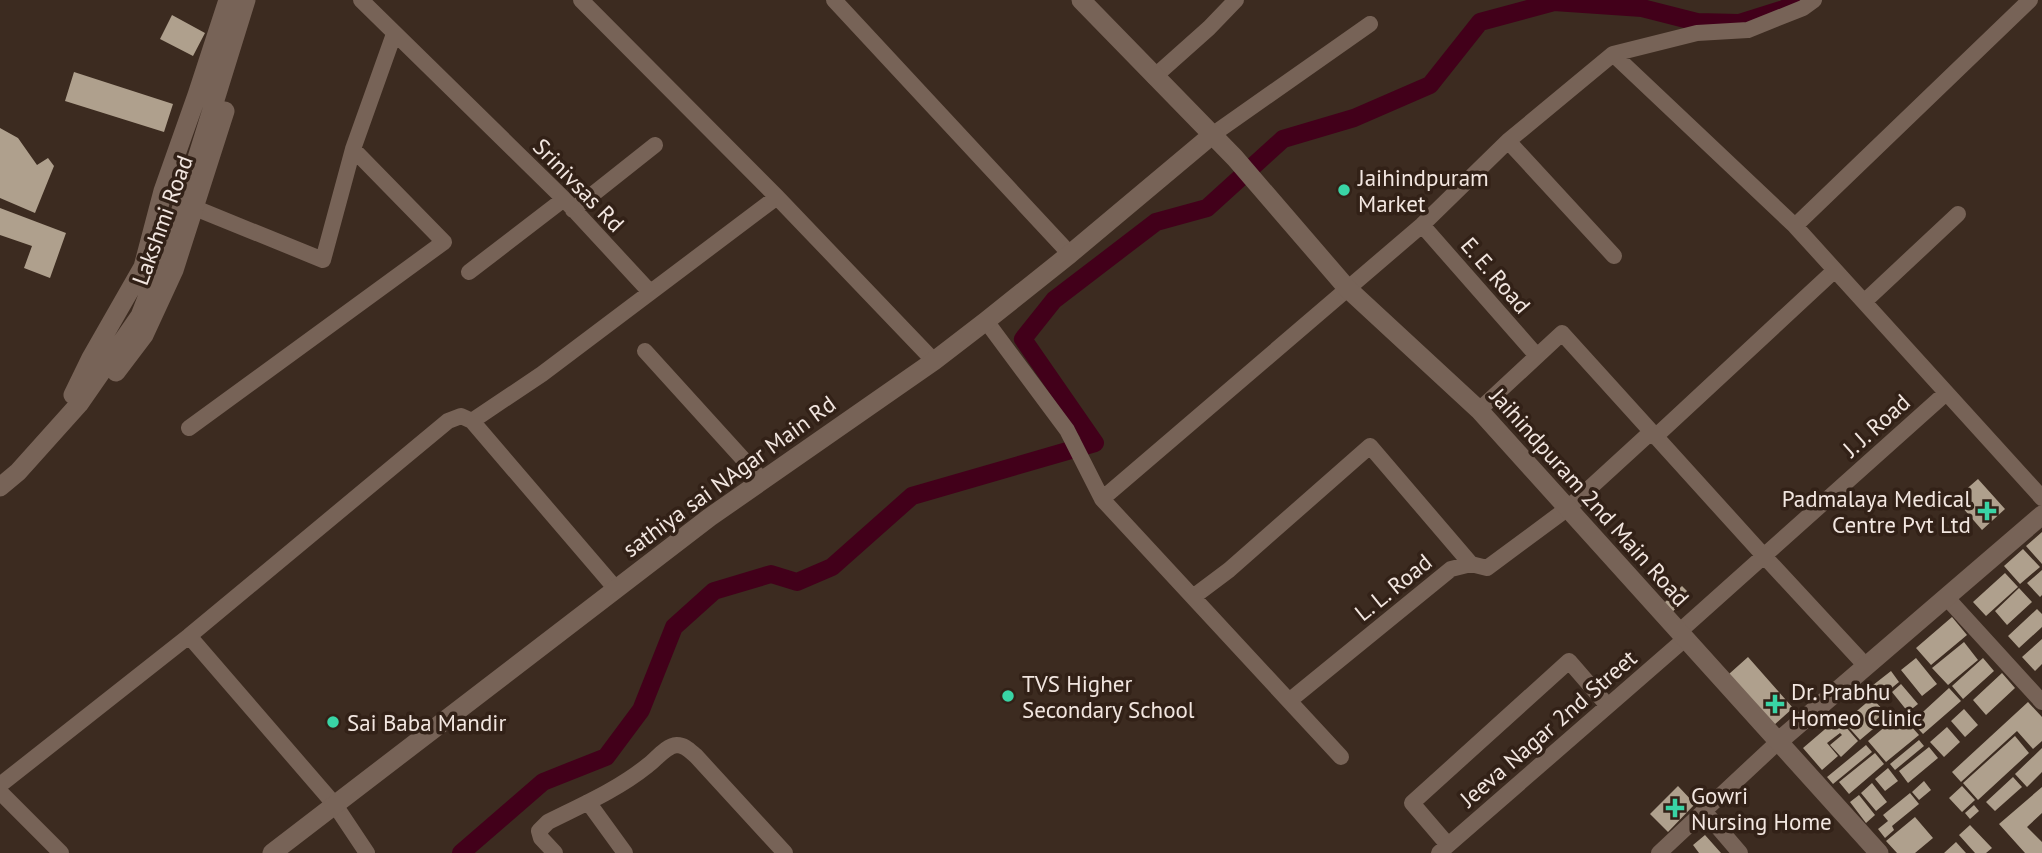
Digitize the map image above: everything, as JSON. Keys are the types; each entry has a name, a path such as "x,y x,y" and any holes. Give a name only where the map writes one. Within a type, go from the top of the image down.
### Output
{"street":[{"name":"Lakshmi Road","path":"60,425 91,358 143,267 163,191 228,0"},
{"path":"246,0 187,212 323,260 353,149 394,34"},
{"name":"Lakshmi Road","path":"0,486 18,472 79,404 139,316 187,212 259,0"},
{"name":"Srinivsas Rd","path":"361,0 569,205 650,292"},
{"path":"581,0 777,197 934,361"},
{"path":"834,0 1070,254"},
{"name":"Jaihindpuram 2nd Main Road","path":"1081,0 1235,158 1347,288 1479,410 1879,853"},
{"path":"1154,77 1236,0"},
{"path":"1102,499 1422,225 1508,141 1613,54 1694,34 1748,30 1803,8 1814,0"},
{"path":"1795,226 2030,0"},
{"path":"1212,135 1370,24"},
{"path":"1613,54 1795,226 2042,498"},
{"name":"sathiya sai NAgar Main Rd","path":"272,853 709,517 934,361 1070,254 1212,135"},
{"path":"1508,141 1614,256"},
{"path":"468,272 655,145"},
{"path":"189,428 444,242 353,149"},
{"path":"472,421 542,374 777,197"},
{"path":"1864,302 1958,214"},
{"name":"E. E. Road","path":"1422,225 1537,356"},
{"path":"1568,508 1835,270"},
{"path":"986,321 1067,430 1102,499 1341,758"},
{"path":"1479,410 1562,333 1763,556 1867,666"},
{"path":"645,351 762,480"},
{"name":"J. J. Road","path":"1683,635 1763,556 1947,393"},
{"path":"0,785 189,636 448,421 461,416 472,421 615,589"},
{"path":"1193,597 1229,570 1370,446 1471,564"},
{"name":"L. L. Road","path":"1289,701 1451,569 1471,564 1487,568 1568,508"},
{"path":"1659,853 1779,741 2042,515"},
{"path":"1946,597 2042,702"},
{"name":"Jeeva Nagar 2nd Street","path":"1443,849 1608,706 1683,635"},
{"path":"189,636 335,804 368,853"},
{"path":"1443,849 1412,803 1569,661 1608,706"},
{"path":"555,853 541,838 539,831 542,827 604,795 646,767 665,750 676,745 686,747 785,853"},
{"path":"0,792 61,853"},
{"path":"588,802 625,853"},
{"path":"1704,811 1740,853"}],"building":[{"path":"172,15 205,33 193,56 160,39"},
{"path":"74,72 173,104 164,132 65,101"},
{"path":"0,128 18,138 37,165 48,158 54,166 35,213 0,198"},
{"path":"0,208 66,233 50,278 24,268 32,246 0,235"},
{"path":"1978,479 2005,509 1982,530 1955,499"},
{"path":"2042,532 2042,564 2026,546"},
{"path":"2023,549 2040,567 2020,584 2004,566"},
{"path":"2042,570 2042,595 2040,597 2027,583"},
{"path":"2005,573 2018,587 1986,616 1973,602"},
{"path":"1682,586 1691,595 1671,613 1663,604"},
{"path":"2019,588 2032,602 2007,625 1995,611"},
{"path":"2037,609 2042,614 2042,627 2019,648 2008,636"},
{"path":"1952,617 1967,635 1931,665 1916,648"},
{"path":"2042,639 2042,664 2035,671 2022,657"},
{"path":"1964,642 1978,660 1948,685 1932,668"},
{"path":"1748,657 1793,708 1774,725 1729,674"},
{"path":"1916,658 1937,684 1922,696 1901,670"},
{"path":"1983,658 1994,671 1963,699 1952,686"},
{"path":"1891,671 1899,682 1877,700 1868,689"},
{"path":"2002,673 2015,688 1986,715 1973,700"},
{"path":"1901,684 1918,704 1908,712 1892,692"},
{"path":"1949,688 1961,701 1923,734 1912,722"},
{"path":"1872,698 1885,712 1876,720 1879,724 1860,740 1844,722"},
{"path":"2028,702 2042,717 2042,741 2033,749 2017,731 1961,782 1952,772"},
{"path":"1964,709 1978,725 1965,737 1951,721"},
{"path":"1900,714 1919,735 1886,762 1868,741"},
{"path":"1838,718 1858,741 1841,757 1830,745 1842,735 1840,733 1827,743 1838,756 1822,770 1803,748"},
{"path":"1947,727 1960,742 1944,757 1930,742"},
{"path":"2015,736 2029,753 1978,800 1963,783"},
{"path":"1919,740 1924,746 1895,770 1890,764"},
{"path":"1866,745 1872,752 1833,784 1827,777"},
{"path":"1929,747 1938,758 1908,783 1899,771"},
{"path":"2042,748 2042,772 2027,787 2015,774"},
{"path":"1875,753 1884,764 1849,794 1839,782"},
{"path":"1888,768 1898,781 1885,791 1875,779"},
{"path":"2013,777 2022,787 1995,811 1986,802"},
{"path":"1924,781 1931,790 1919,800 1912,792"},
{"path":"1872,783 1887,802 1876,811 1861,793"},
{"path":"1678,786 1695,804 1668,832 1650,814"},
{"path":"1962,786 1975,800 1962,812 1949,798"},
{"path":"2042,787 2042,813 2027,827 2042,842 2042,853 2025,853 1999,824"},
{"path":"1910,793 1919,804 1892,826 1894,830 1885,838 1878,829 1888,821 1883,815"},
{"path":"1859,795 1875,815 1866,823 1850,802"},
{"path":"1974,805 1979,811 1970,819 1965,813"},
{"path":"1915,817 1933,838 1915,853 1897,853 1886,841"},
{"path":"1970,825 1992,848 1986,853 1975,853 1959,835"},
{"path":"1705,835 1721,853 1699,853 1693,845"},
{"path":"1956,842 1966,853 1944,853"}],"waterway":[{"path":"461,853 543,782 606,757 641,710 674,627 714,591 771,574 797,582 832,567 912,496 1095,443 1023,339 1054,300 1156,222 1207,208 1283,139 1354,118 1430,85 1480,22 1554,2 1642,8 1697,22 1739,23 1784,9 1799,0"}],"place":[{"name":"Jaihindpuram Market","path":"1344,190"},
{"name":"Padmalaya Medical Centre Pvt Ltd","path":"1987,511"},
{"name":"TVS Higher Secondary School","path":"1008,696"},
{"name":"Dr. Prabhu Homeo Clinic","path":"1775,704"},
{"name":"Sai Baba Mandir","path":"333,722"},
{"name":"Gowri Nursing Home","path":"1675,808"}]}
